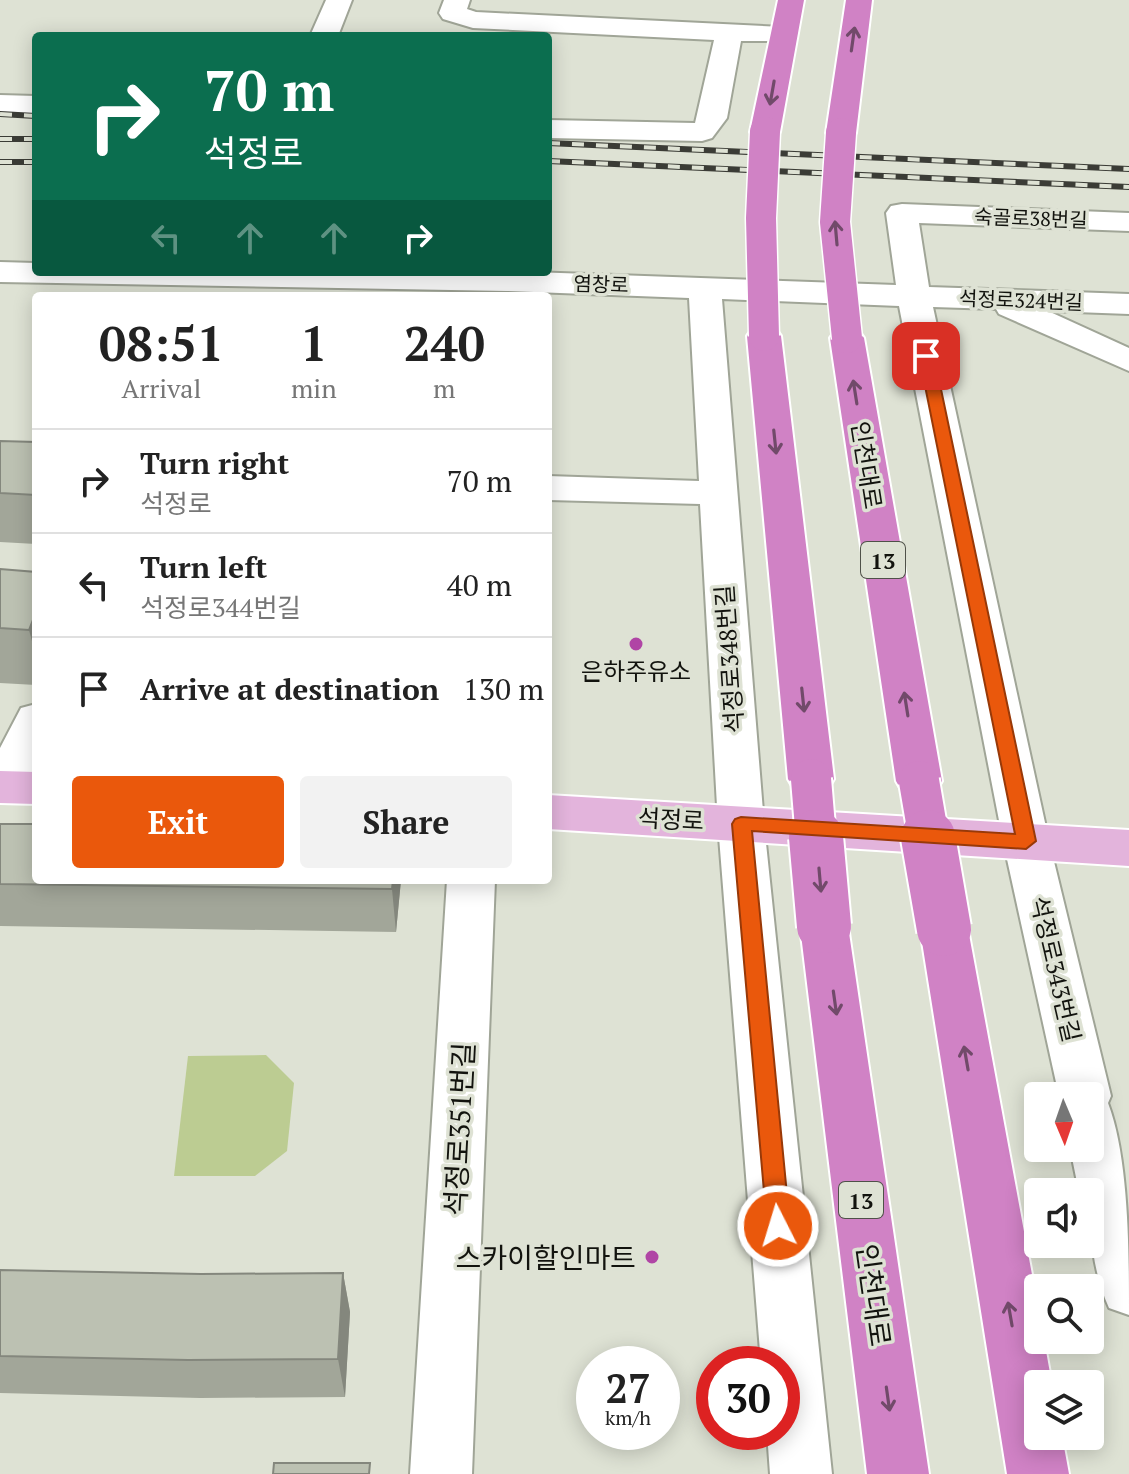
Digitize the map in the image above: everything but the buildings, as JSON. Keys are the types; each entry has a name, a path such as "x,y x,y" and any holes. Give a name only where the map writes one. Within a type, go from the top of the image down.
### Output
{"highway":[{"name":"13","path":"782,35 791,0"},
{"name":"인천대로","path":"859,0 841,133 835,222 847,338 919,781 1038,1474"},
{"name":"인천대로","path":"782,35 765,132 761,218 764,336 824,926 898,1474"}],"main road":[{"name":"석정로","path":"552,812 1129,848"}],"street":[{"path":"326,32 339,0"},
{"path":"457,0 452,13 473,20 782,35"},
{"path":"552,129 702,132 712,118 729,33"},
{"path":"0,104 32,105"},
{"name":"숙골로38번길","path":"914,296 902,213 1129,222"},
{"name":"염창로","path":"0,272 32,273"},
{"name":"염창로","path":"176,276 914,296"},
{"name":"석정로348번길","path":"705,288 741,824 801,1474"},
{"name":"석정로324번길","path":"914,296 1129,304"},
{"name":"석정로343번길","path":"914,296 1026,841 1082,1082"},
{"path":"991,298 1129,361"},
{"path":"552,488 717,493"},
{"path":"13,787 32,731"},
{"name":"석정로351번길","path":"441,1474 471,884"},
{"path":"1100,1162 1129,1289"}],"green space":[{"path":"266,1055 294,1083 287,1151 255,1176 174,1176 188,1056"}],"railway":[{"path":"0,114 32,116"},
{"path":"0,139 32,139"},
{"path":"552,143 1129,169"},
{"path":"552,161 1129,187"},
{"path":"0,162 32,162"}],"place":[{"name":"은하주유소","path":"636,644"},
{"name":"스카이할인마트","path":"652,1257"}],"route":[{"path":"778,1226 741,824 1026,841 926,356"}]}
